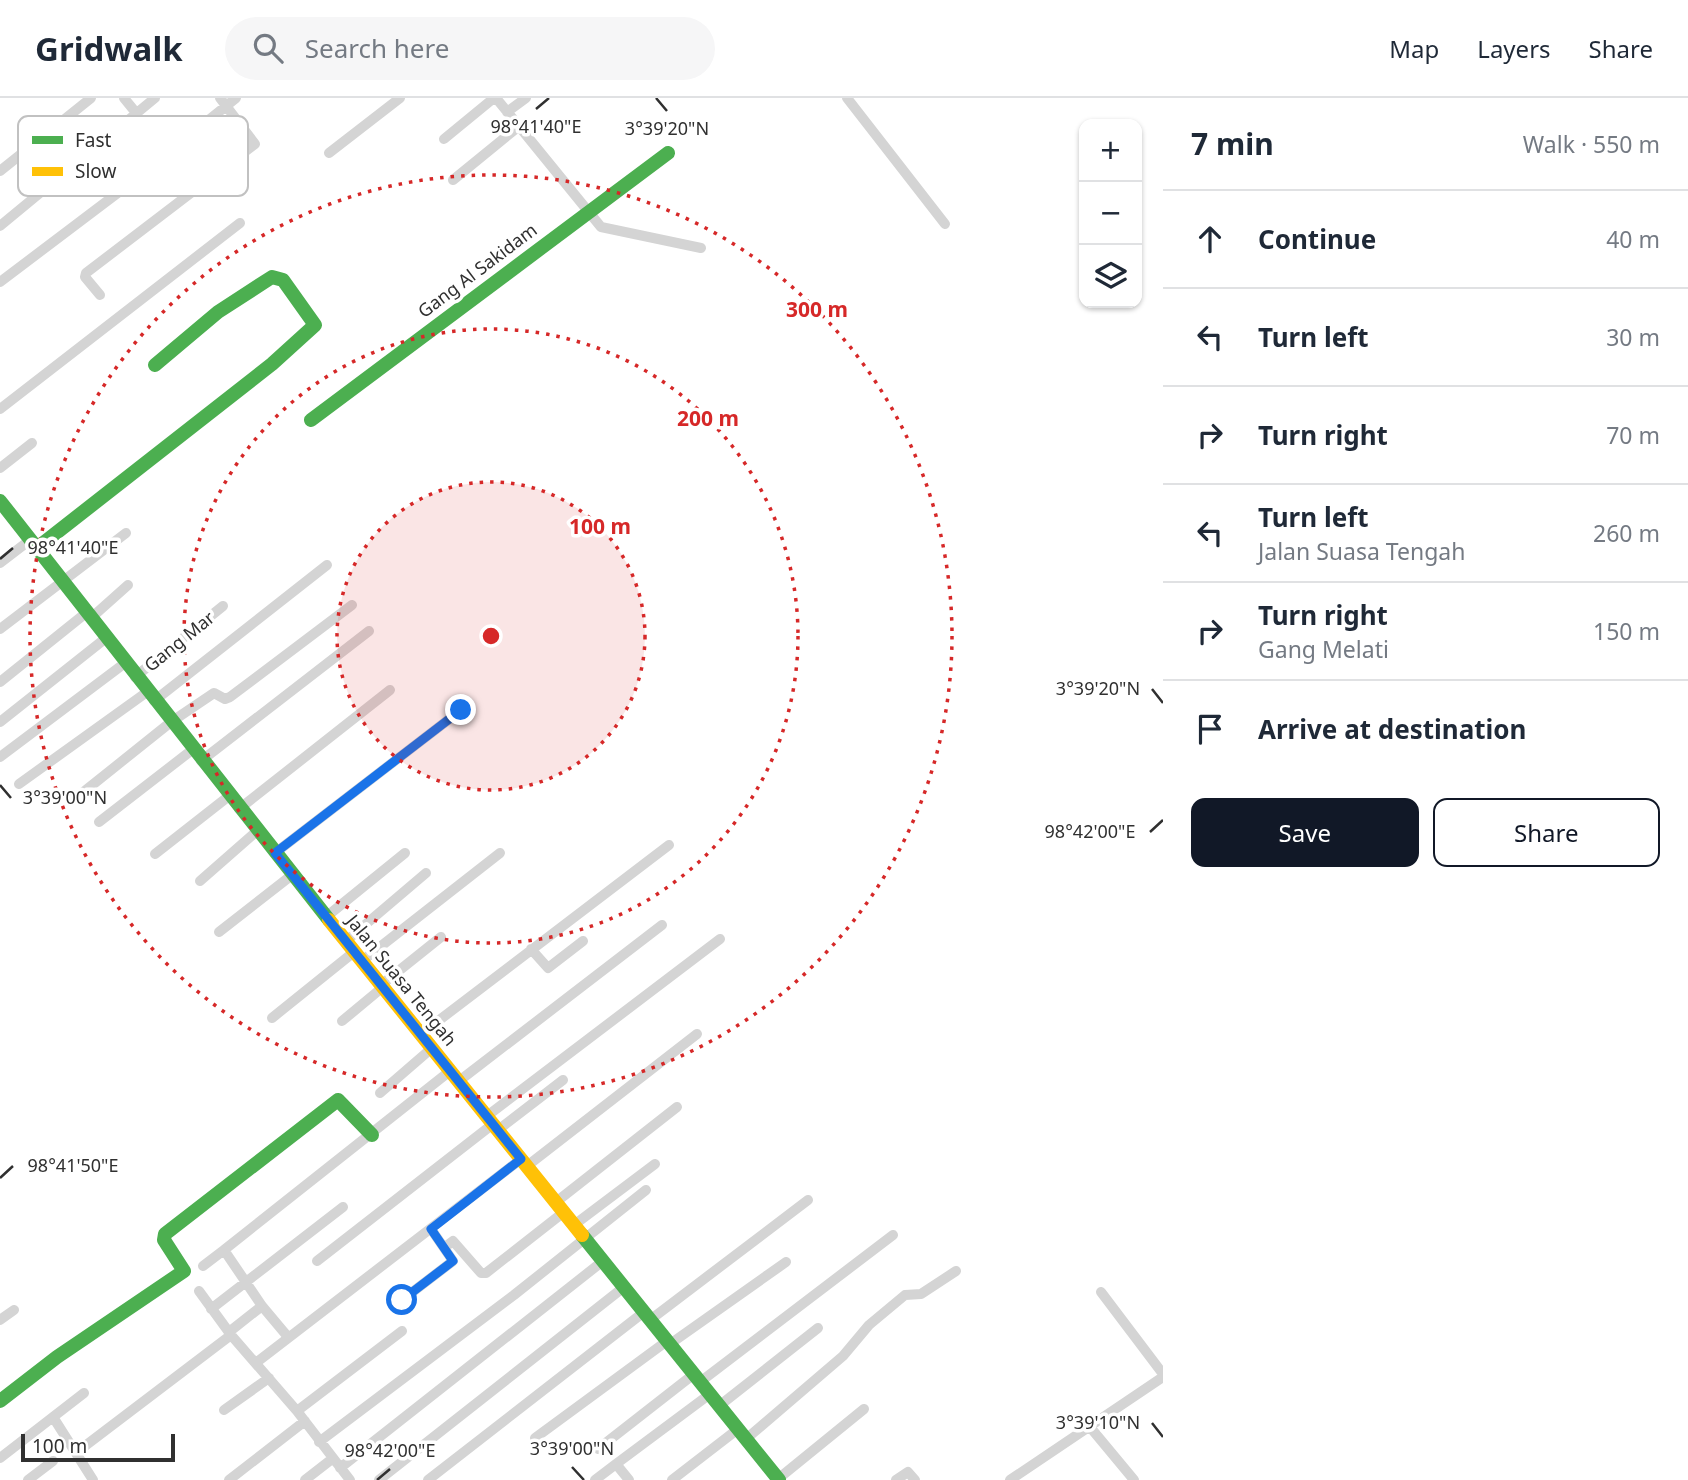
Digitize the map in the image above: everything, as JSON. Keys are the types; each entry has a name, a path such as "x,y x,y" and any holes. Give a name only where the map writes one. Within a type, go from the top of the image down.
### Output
{"street":[{"path":"69,116 91,98"},
{"path":"124,98 137,114"},
{"path":"135,116 155,98"},
{"path":"207,116 223,102 236,98"},
{"path":"329,153 400,98"},
{"path":"444,139 495,98 587,211 604,228 701,248"},
{"path":"507,112 526,98"},
{"path":"847,98 945,224"},
{"path":"223,102 234,116"},
{"path":"453,180 518,127"},
{"path":"248,135 255,144 248,149"},
{"name":"Gang Al Sakidam","path":"311,420 668,153"},
{"path":"0,171 18,157"},
{"path":"0,226 37,196"},
{"path":"0,282 115,196"},
{"path":"100,295 85,277 86,273 187,196"},
{"path":"0,409 240,223"},
{"path":"0,563 34,544 272,364 315,325 283,280 272,276 218,312 155,365"},
{"path":"0,468 32,443"},
{"name":"Jalan Suasa Tengah","path":"0,500 196,756 778,1479"},
{"path":"0,629 125,533"},
{"path":"19,784 151,696 327,565"},
{"path":"0,682 128,585"},
{"path":"81,794 171,722 214,693 225,699 230,697 352,605"},
{"name":"Gang Mar","path":"135,677 223,606"},
{"path":"99,821 196,756 369,631"},
{"path":"0,722 106,638"},
{"path":"0,757 125,663"},
{"path":"239,809 390,690"},
{"path":"275,853 461,710 464,705 459,699"},
{"path":"155,854 229,796"},
{"path":"200,881 257,831"},
{"path":"421,1034 669,845"},
{"path":"326,917 405,853"},
{"path":"272,1018 354,951 500,853"},
{"path":"354,951 426,873"},
{"path":"219,932 292,875"},
{"path":"203,1266 372,1135 662,925"},
{"path":"342,1021 441,937"},
{"path":"317,1261 720,939"},
{"path":"531,949 548,968 583,941"},
{"path":"257,1362 431,1229 697,1034"},
{"path":"380,1093 432,1048"},
{"path":"492,1123 563,1080"},
{"path":"0,1401 57,1357 184,1271 164,1240 164,1234 338,1100 372,1135"},
{"path":"445,1247 453,1241 481,1273 486,1273 677,1107"},
{"path":"574,1225 655,1164"},
{"path":"319,1442 646,1190"},
{"path":"428,1480 647,1316 808,1200"},
{"path":"211,1309 343,1207"},
{"path":"402,1300 453,1261 431,1229"},
{"path":"598,1449 701,1383 893,1235"},
{"path":"224,1250 261,1306 288,1337"},
{"path":"340,1468 603,1261"},
{"path":"535,1438 786,1262"},
{"path":"673,1480 742,1434 843,1356 869,1325 905,1295 921,1294 956,1271"},
{"path":"379,1480 624,1287"},
{"path":"198,1291 230,1334 257,1362 305,1421 349,1480"},
{"path":"1010,1480 1163,1375 1101,1292"},
{"path":"77,1452 230,1334 261,1306"},
{"path":"0,1320 15,1310"},
{"path":"719,1406 818,1328"},
{"path":"297,1411 402,1331"},
{"path":"223,1410 269,1378"},
{"path":"596,1480 701,1383"},
{"path":"0,1458 84,1393"},
{"path":"778,1479 864,1409"},
{"path":"53,1417 93,1480"},
{"path":"229,1480 305,1421"},
{"path":"1090,1427 1134,1480"},
{"path":"305,1480 332,1459"},
{"path":"28,1480 53,1461"},
{"path":"616,1464 628,1480"},
{"path":"896,1480 908,1472 915,1480"}],"traffic: fast":[{"path":"311,420 668,153"},
{"path":"37,548 272,364 315,325 283,280 272,277 218,312 155,365"},
{"path":"0,501 329,920"},
{"path":"0,1401 57,1357 184,1271 164,1240 165,1234 338,1100 372,1135"},
{"path":"582,1235 779,1480"}],"traffic: slow":[{"path":"329,920 582,1235"}],"route":[{"path":"402,1300 454,1259 431,1229 521,1159 275,853 461,710"}]}
